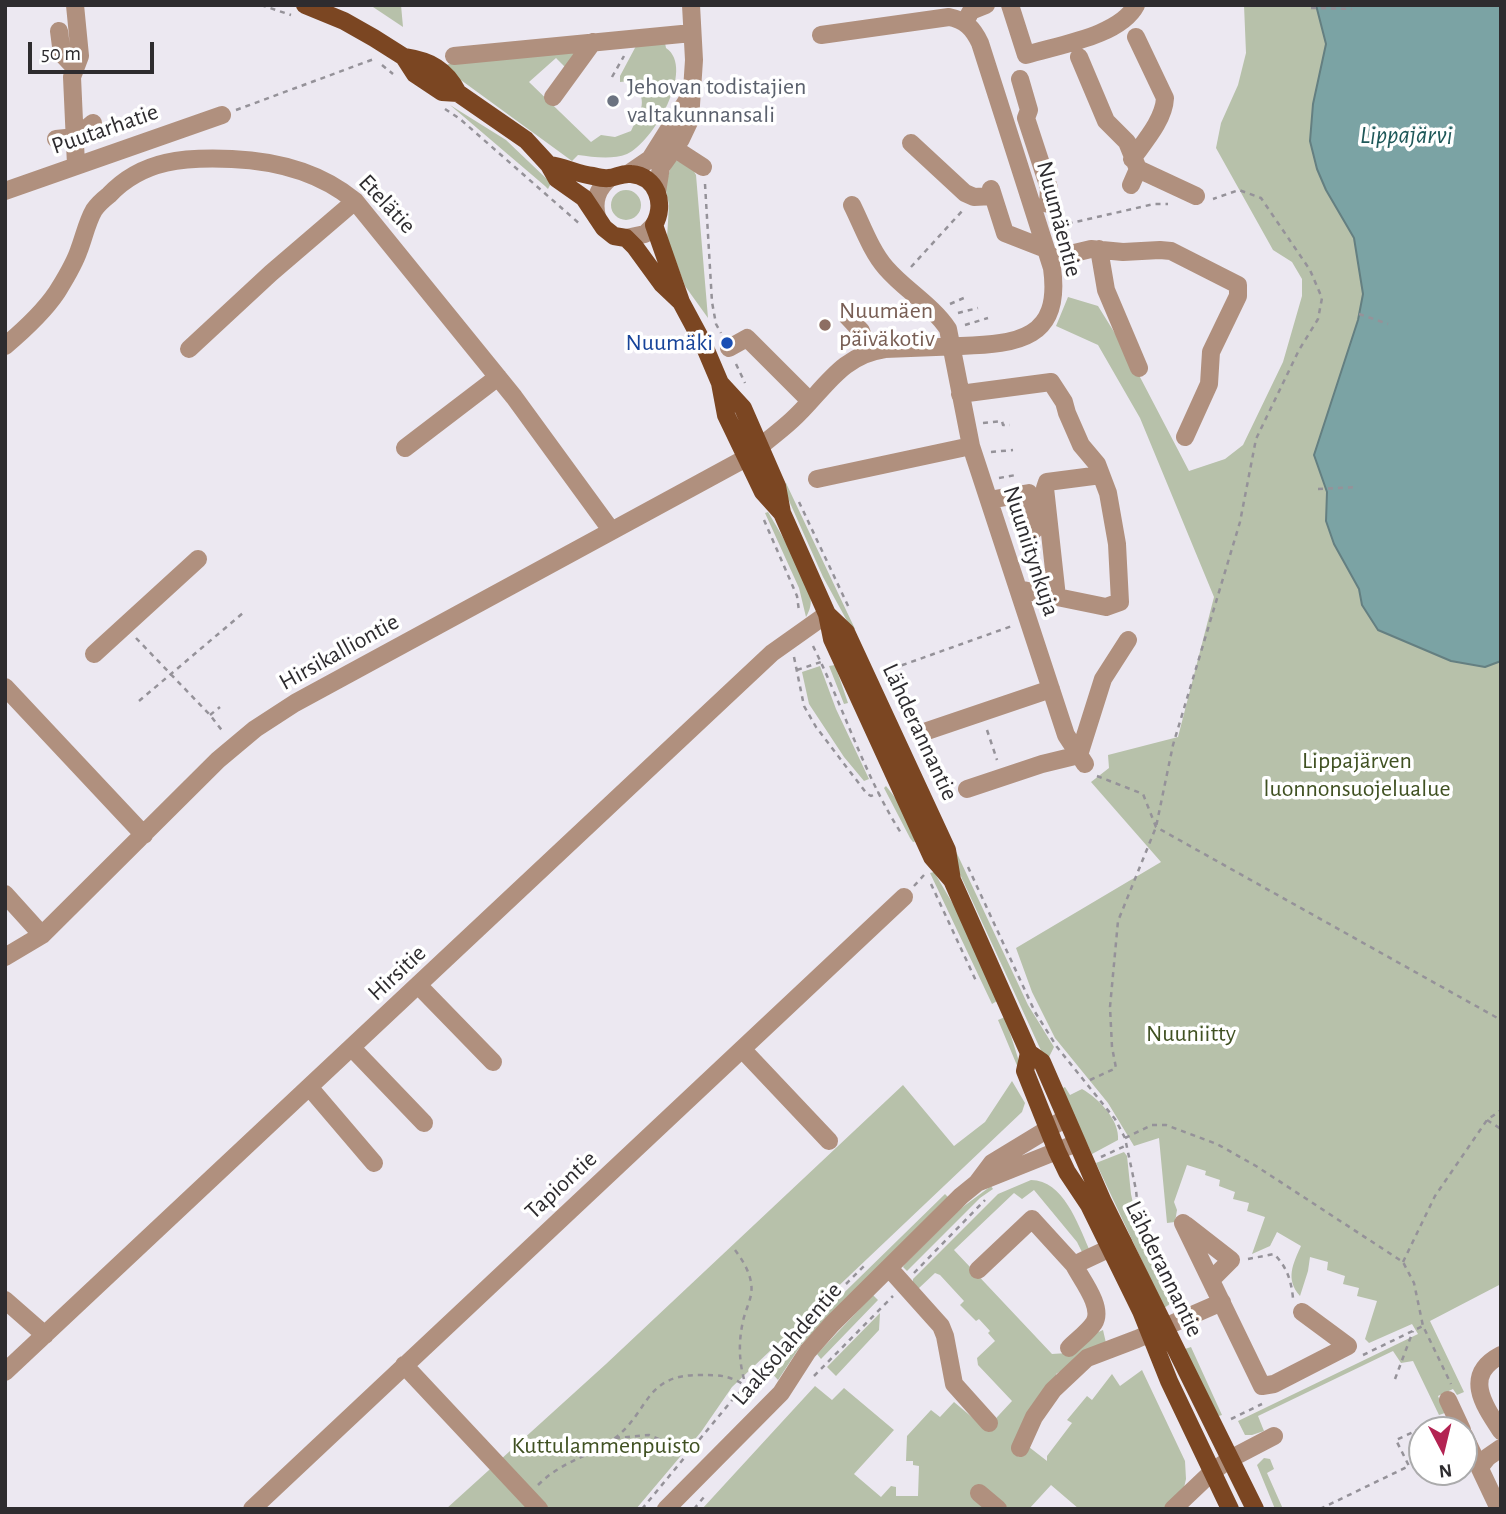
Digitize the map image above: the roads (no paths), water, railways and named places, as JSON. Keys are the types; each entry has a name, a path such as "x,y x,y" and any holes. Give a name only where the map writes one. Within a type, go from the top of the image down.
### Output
{"main road":[{"path":"300,11 344,21 404,57 424,60 435,67 450,78 458,93 526,140 549,165 557,179 584,198 591,223 626,238"},
{"path":"549,165 566,167 583,175 610,178 628,174 645,179 657,192 660,209 654,225"},
{"name":"Lähderannantie","path":"654,225 681,302 720,383 726,415 753,452 763,492 782,513 827,614 846,632 947,850 952,880 1029,1053 1042,1062 1117,1245 1158,1330 1255,1509"},
{"name":"Lähderannantie","path":"626,238 662,284 681,302"},
{"name":"Lähderannantie","path":"1029,1053 1026,1071 1057,1151 1117,1245"},
{"name":"Lähderannantie","path":"1158,1330 1169,1381 1230,1509"}],"street":[{"path":"75,5 80,56 75,68 72,93 76,165"},
{"path":"628,174 668,145 681,139 690,120 694,60 691,5"},
{"path":"821,35 949,17 965,22 971,11 986,5"},
{"path":"1010,5 1026,55 1107,30 1129,17 1136,5"},
{"name":"Nuumäentie","path":"868,351 949,338 1012,342 1038,329 1053,305 1055,288 1048,254 980,43 973,29 965,22"},
{"path":"59,30 62,54 75,68"},
{"path":"454,56 692,33"},
{"path":"1134,171 1164,106 1165,98 1136,37"},
{"path":"553,97 593,43"},
{"path":"1079,57 1106,121 1126,142 1134,171"},
{"path":"1020,79 1029,110 1026,118 1049,188 1048,204"},
{"name":"Puutarhatie","path":"5,191 222,115"},
{"path":"56,139 76,137 93,123"},
{"path":"911,143 950,181 986,194 1005,233 1048,254 1099,249 1123,252 1171,251 1238,285 1238,296 1211,352 1209,384 1185,438"},
{"path":"668,145 703,167"},
{"path":"657,192 668,145"},
{"name":"Etelätie","path":"5,346 36,318 56,294 79,251 95,209 116,187 153,165 208,158 245,159 304,171 324,179 355,201 498,377 611,530"},
{"path":"1134,171 1202,198"},
{"path":"591,223 598,193 610,178"},
{"path":"190,349 271,273 355,201"},
{"path":"852,205 883,264 898,281 941,318 949,338"},
{"path":"626,238 645,234 654,225"},
{"path":"1099,249 1106,290 1139,368"},
{"path":"753,452 792,420 839,370 868,351 861,331 847,316"},
{"path":"729,348 747,338 810,401"},
{"name":"Nuuniitynkuja","path":"949,338 960,394 989,500 1066,735 1082,760"},
{"path":"405,448 498,377"},
{"path":"960,394 1051,382 1064,401 1081,444 1097,464 1108,492 1117,544 1120,602 1106,607 1018,589"},
{"path":"817,480 976,450"},
{"name":"Hirsikalliontie","path":"5,957 42,935 232,748 255,729 295,703 753,452"},
{"path":"1034,530 1028,487 1033,483 1101,475"},
{"path":"1047,482 1046,511 1056,597"},
{"path":"989,500 1029,493"},
{"path":"94,654 198,559"},
{"name":"Hirsitie","path":"5,1372 772,653 827,614"},
{"path":"967,789 1042,764 1082,760 1103,679 1128,640"},
{"path":"5,687 144,835"},
{"path":"927,731 1051,689"},
{"path":"5,894 42,935"},
{"name":"Tapiontie","path":"252,1509 904,897"},
{"path":"419,986 493,1062"},
{"path":"352,1048 424,1123"},
{"path":"742,1049 829,1140"},
{"path":"310,1088 374,1163"},
{"name":"Laaksolahdentie","path":"983,1190 992,1163 1066,1118"},
{"name":"Laaksolahdentie","path":"666,1509 775,1400 808,1351 961,1196 983,1190 1077,1143"},
{"path":"978,1270 1031,1219 1074,1265 1093,1299 1097,1314 1094,1323 1069,1348"},
{"path":"1211,1280 1230,1260 1183,1223 1262,1386 1274,1384 1348,1346 1302,1312"},
{"path":"1074,1265 1117,1245"},
{"path":"889,1268 941,1326 946,1336 954,1384 989,1423"},
{"path":"5,1300 45,1335"},
{"path":"1020,1448 1034,1417 1053,1390 1087,1358 1222,1302"},
{"path":"1500,1426 1483,1404 1479,1388 1481,1371 1487,1362 1501,1355"},
{"path":"404,1365 539,1509"},
{"path":"1448,1400 1456,1416"},
{"path":"1173,1509 1230,1459 1275,1436"},
{"path":"1480,1468 1501,1448"},
{"path":"1478,1464 1499,1504"},
{"path":"979,1493 998,1509"}],"water":[{"name":"Lippajärvi","path":"1316,5 1501,5 1501,661 1485,667 1451,661 1378,630 1362,605 1359,589 1334,544 1326,521 1327,492 1314,455 1358,320 1363,294 1354,238 1326,190 1310,141 1313,104 1326,44"}],"place":[{"name":"Jehovan todistajien valtakunnansali","path":"613,101"},
{"name":"Nuumäen päiväkotiv","path":"825,325"},
{"name":"Nuumäki","path":"727,343"}],"park label":[{"name":"Lippajärven luonnonsuojelualue","path":"1357,775"},
{"name":"Nuuniitty","path":"1191,1034"},
{"name":"Kuttulammenpuisto","path":"606,1446"}]}
